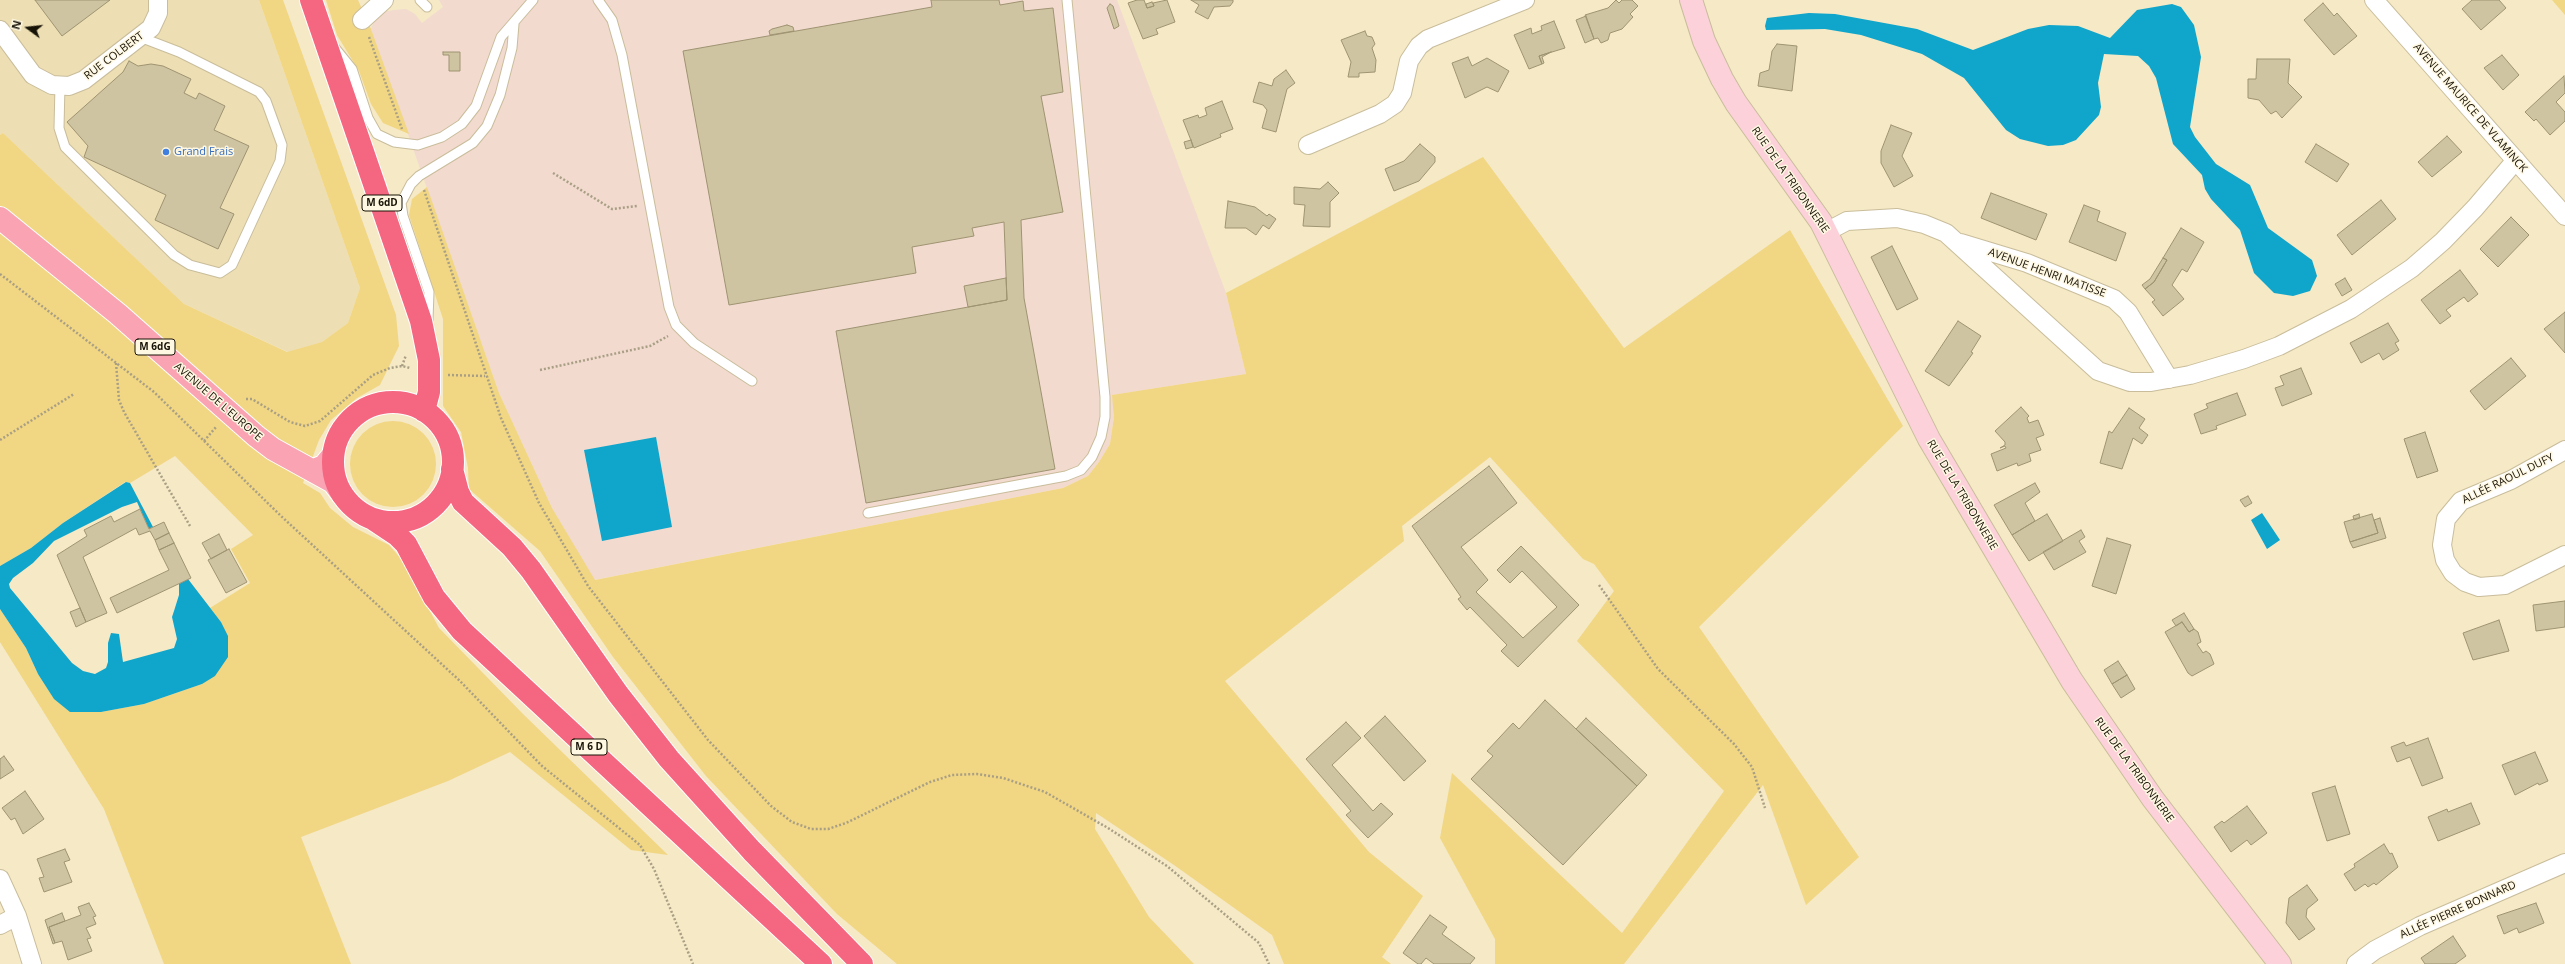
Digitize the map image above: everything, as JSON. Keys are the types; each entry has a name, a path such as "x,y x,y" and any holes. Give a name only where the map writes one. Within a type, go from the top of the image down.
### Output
{"highway":[{"name":"M 6dD","path":"311,0 408,278 427,342 429,392 424,411"},
{"path":"452,469 442,496 424,513 402,521 373,519 355,509 342,494 334,475 333,455 339,436 344,428 367,408 396,402 424,411 439,424 448,440 452,469 458,492 463,502 512,547 531,570 618,694 661,749 714,811 862,964"},
{"name":"M 6 D","path":"373,519 397,535 406,544 434,597 462,631 821,964"}],"main road":[{"name":"AVENUE DE L'EUROPE","path":"0,218 118,314 273,449 314,470 333,482 342,494"},
{"path":"314,470 324,466 333,455"}],"street":[{"name":"RUE COLBERT","path":"0,30 33,75 52,85 69,86 84,80 151,28 158,13 158,0"},
{"path":"362,20 384,0"},
{"path":"1308,145 1380,114 1394,104 1402,93 1409,61 1419,46 1428,39 1525,0"},
{"name":"RUE DE LA TRIBONNERIE","path":"1691,0 1704,41 1728,91 1826,232 1929,439 2072,681 2149,794 2280,964"},
{"name":"AVENUE MAURICE DE VLAMINCK","path":"2374,0 2565,216"},
{"name":"AVENUE HENRI MATISSE","path":"1826,232 1847,221 1897,218 1924,224 1946,233 2098,371 2130,382 2169,379 2207,371 2262,353 2351,309 2428,254 2475,208 2516,160"},
{"name":"AVENUE HENRI MATISSE","path":"1955,241 2027,263 2114,299 2128,312 2169,379"},
{"name":"ALLÉE RAOUL DUFY","path":"2565,450 2511,480 2461,501 2446,519 2442,545 2445,560 2453,573 2465,582 2479,587 2505,585 2565,555"},
{"name":"ALLÉE PIERRE BONNARD","path":"2356,964 2375,950 2420,926 2565,863"},
{"path":"0,879 17,916 32,964"},
{"path":"0,924 17,916"}],"lane":[{"path":"420,0 427,7"},
{"path":"324,35 352,69 368,118 377,134 394,142 418,145 442,136 462,124 476,106 500,37 514,24 533,0"},
{"path":"598,0 612,20 622,54 669,307 681,329 694,343 752,381"},
{"path":"868,512 1066,476 1081,470 1088,461 1101,437 1105,417 1105,397 1067,0"},
{"path":"427,342 429,292 403,216 401,203 411,184 419,176 473,143 487,126 500,95 511,54 514,24"},
{"path":"60,85 59,128 65,147 174,255 190,264 220,273 232,265 280,161 282,145 266,101 259,92 179,52 140,37"}],"path":[{"path":"362,20 408,144"},
{"path":"553,173 612,209 650,204"},
{"path":"419,176 500,418 539,503 588,586 708,740 771,806 792,822 811,829 828,829 846,823 930,782 952,775 977,774 1003,778 1045,792 1108,828 1167,866 1259,943 1269,964"},
{"path":"0,274 154,392 286,522 460,681 542,766 640,846 654,869 693,964"},
{"path":"540,370 650,346 681,329"},
{"path":"116,363 119,400 124,412 190,526"},
{"path":"204,441 241,399 252,399 277,416 305,426 320,421 373,375 390,368 402,366"},
{"path":"0,440 74,394"},
{"path":"1599,586 1658,669 1734,744 1752,767 1765,808"}],"shaded area":[{"path":"0,0 259,0 360,288 348,323 322,342 288,352 184,304 3,133 0,135"},
{"path":"259,0 283,0 396,315 399,346 380,385 357,398 331,420 319,440 303,483 320,493 330,508 353,527 389,545 403,561 439,628 523,714 668,855 631,850 510,752 448,781 301,837 351,964 164,964 104,809 0,642 0,609 26,648 38,674 101,712 144,704 202,684 221,622 210,608 250,583 231,549 253,535 175,456 130,483 125,482 63,523 31,548 0,566 0,135 3,133 184,304 287,352 322,342 348,323 360,288"},
{"path":"326,0 358,0 371,29 409,134 383,123 371,104 359,71 337,35"},
{"path":"439,0 1117,0 1226,293 1246,374 1113,395 1114,417 1110,444 1088,476 1063,488 594,580 552,508 499,393 371,29 374,21 383,12 394,10 406,9 415,14 422,23 443,7"},
{"path":"2552,0 2565,0 2565,15"},
{"path":"1483,157 1624,348 1790,230 1903,426 1699,627 1859,857 1806,905 1763,785 1624,964 1495,964 1495,939 1440,838 1452,773 1622,933 1724,791 1577,641 1614,591 1594,564 1583,559 1490,457 1402,526 1404,541 1225,681 1369,852 1423,896 1382,957 1391,964 1284,964 1272,935 1174,865 1096,813 1095,829 1149,917 1194,964 897,964 837,914 706,776 613,657 540,551 469,489 468,468 461,432 443,406 443,319 409,215 412,199 427,187 499,393 552,508 595,580 1063,488 1088,476 1110,444 1114,417 1112,395 1246,374 1226,293"},
{"path":"385,421 401,421 410,424 424,433 433,447 436,456 436,472 433,481 424,495 410,504 401,507 385,507 369,500 362,495 357,488 350,472 350,456 357,440 362,433 369,428"}],"water":[{"path":"2172,4 2181,7 2194,25 2201,57 2190,127 2195,137 2216,164 2250,185 2268,228 2312,260 2317,276 2310,291 2293,296 2274,293 2254,273 2240,230 2211,199 2205,189 2202,175 2173,144 2156,78 2149,66 2138,56 2104,54 2098,83 2101,107 2099,115 2076,140 2063,145 2048,146 2020,139 2006,130 1964,78 1922,54 1861,35 1825,29 1766,30 1765,26 1767,18 1809,13 1835,14 1917,29 1973,50 2028,29 2049,25 2078,26 2110,38 2137,10"},
{"path":"656,437 672,527 602,541 584,450"},
{"path":"126,482 130,483 153,527 149,529 137,502 122,507 54,541 33,563 13,578 9,584 10,588 72,663 83,671 95,674 106,668 108,662 108,643 111,633 119,634 123,662 174,648 177,639 172,617 179,595 179,584 188,579 221,622 228,636 228,657 215,676 202,684 144,704 101,712 70,712 54,699 38,674 26,648 0,609 0,566 31,548 63,523"},
{"path":"2262,513 2280,540 2267,549 2251,520"}],"building":[{"path":"35,0 110,0 62,36"},
{"path":"931,0 999,0 1000,5 1023,1 1024,11 1053,8 1063,92 1041,96 1063,212 1021,220 1024,298 1055,469 866,503 836,331 1007,300 1004,222 972,228 974,236 912,247 916,273 729,305 683,51 932,7"},
{"path":"1137,0 1144,0 1147,8 1154,6 1153,3 1167,0 1175,22 1156,29 1158,34 1143,39 1128,3"},
{"path":"1191,0 1233,0 1233,2 1230,6 1214,7 1208,19 1195,12 1199,5"},
{"path":"1616,0 1619,3 1622,0 1632,0 1638,6 1630,14 1633,17 1622,29 1610,33 1608,40 1601,43 1598,38 1594,39 1585,15 1608,8"},
{"path":"2472,0 2499,0 2506,8 2481,30 2462,9"},
{"path":"1152,2 1154,6 1147,8 1146,4"},
{"path":"2323,3 2334,16 2337,13 2357,36 2334,55 2304,20"},
{"path":"1110,4 1113,6 1119,26 1114,29 1107,8"},
{"path":"1586,16 1594,39 1585,43 1576,20"},
{"path":"1554,21 1565,48 1539,56 1542,64 1529,69 1514,35 1531,28 1532,34 1542,30 1541,26"},
{"path":"787,25 793,27 794,31 770,35 769,31 772,29"},
{"path":"1365,31 1367,36 1372,37 1375,44 1372,48 1376,60 1375,72 1359,73 1359,77 1348,77 1351,62 1341,40"},
{"path":"1777,44 1797,46 1792,91 1758,86 1760,73 1769,70 1772,51"},
{"path":"443,52 460,52 460,71 449,71 449,55 443,55"},
{"path":"1551,52 1542,57 1544,63 1542,64 1539,56"},
{"path":"2502,55 2519,75 2503,90 2484,68"},
{"path":"1468,57 1472,66 1487,58 1509,71 1498,92 1487,87 1465,98 1452,63"},
{"path":"2257,59 2290,59 2288,83 2302,97 2282,118 2276,111 2271,114 2259,100 2248,98 2248,79 2256,79"},
{"name":"Grand Frais","path":"129,61 138,66 151,64 163,66 191,79 184,93 196,99 199,93 225,106 214,130 249,146 220,208 234,214 218,249 155,220 166,195 84,157 88,146 67,122 123,72"},
{"path":"1286,70 1295,83 1287,89 1276,132 1262,128 1267,110 1263,105 1253,102 1259,82 1272,86 1274,79"},
{"path":"2564,76 2565,93 2556,102 2565,112 2565,121 2550,135 2536,119 2534,121 2525,112"},
{"path":"1222,101 1233,129 1220,134 1221,137 1194,148 1183,120 1198,115 1199,118 1207,115 1205,108"},
{"path":"1891,125 1912,133 1902,156 1913,176 1894,187 1881,163 1881,151"},
{"path":"2447,136 2462,152 2432,177 2418,162"},
{"path":"1191,140 1193,147 1186,149 1184,142"},
{"path":"1420,144 1435,157 1435,162 1419,181 1394,191 1385,169 1404,161"},
{"path":"2316,144 2349,164 2337,182 2305,162"},
{"path":"1328,182 1339,193 1330,202 1330,227 1303,226 1305,205 1294,204 1294,187 1320,189"},
{"path":"1991,193 2047,214 2036,240 1981,218"},
{"path":"2381,200 2396,219 2352,255 2337,235"},
{"path":"1228,201 1255,207 1267,216 1269,214 1276,219 1269,229 1263,225 1256,235 1246,228 1225,228"},
{"path":"2084,205 2100,211 2097,221 2126,233 2116,261 2069,242"},
{"path":"2511,217 2529,235 2498,267 2480,249"},
{"path":"2181,228 2204,242 2187,272 2182,269 2172,285 2184,299 2163,316 2152,302 2155,300 2145,289 2154,282 2167,260 2163,258"},
{"path":"1892,246 1918,299 1897,310 1871,257"},
{"path":"2163,258 2167,260 2154,282 2145,289 2142,285 2150,279"},
{"path":"2460,270 2478,294 2468,302 2464,297 2446,310 2451,316 2440,324 2421,300"},
{"path":"1006,278 1007,300 968,307 964,286"},
{"path":"2345,278 2352,290 2342,296 2335,284"},
{"path":"2565,312 2565,353 2544,329"},
{"path":"1958,321 1981,336 1971,352 1973,353 1949,386 1925,371"},
{"path":"2388,323 2399,341 2395,343 2399,350 2383,360 2379,353 2361,363 2350,343"},
{"path":"2511,358 2526,376 2485,410 2470,391"},
{"path":"2301,368 2312,394 2282,406 2275,388 2284,385 2280,376"},
{"path":"2237,393 2246,415 2216,426 2217,429 2201,434 2194,414 2208,408 2206,404"},
{"path":"2021,407 2029,416 2027,418 2029,423 2038,420 2044,435 2036,438 2041,450 2029,454 2031,461 2018,466 2017,463 1997,471 1991,454 2006,448 2005,446 2000,448 2005,445 2005,442 1995,431"},
{"path":"2129,408 2145,419 2139,428 2148,435 2142,444 2133,438 2122,469 2100,463 2109,431 2112,433"},
{"path":"2425,432 2438,471 2417,478 2404,439"},
{"path":"1489,466 1517,503 1461,547 1488,580 1476,592 1523,638 1557,607 1522,571 1510,583 1497,570 1521,546 1579,605 1518,667 1501,651 1507,645 1470,607 1467,610 1458,599 1461,597 1412,526"},
{"path":"2035,483 2040,492 2025,503 2035,521 2012,535 1994,505"},
{"path":"2248,496 2252,503 2245,507 2240,500"},
{"path":"140,509 149,529 164,522 169,533 155,540 150,531 139,535 136,528 83,557 107,613 86,622 57,555 87,536 84,530 111,516 114,522"},
{"path":"2047,514 2063,541 2029,561 2012,535"},
{"path":"2359,514 2360,518 2354,520 2353,516"},
{"path":"2372,514 2378,533 2350,542 2344,522"},
{"path":"2380,518 2386,538 2353,548 2350,542 2378,533 2374,520"},
{"path":"2081,530 2085,537 2079,541 2086,552 2054,570 2043,552"},
{"path":"169,533 174,543 159,550 155,540"},
{"path":"219,534 227,550 211,559 202,543"},
{"path":"2107,538 2131,545 2116,594 2092,586"},
{"path":"174,543 191,578 117,613 110,598 169,570 159,550"},
{"path":"229,549 247,582 226,593 208,560"},
{"path":"2565,601 2565,627 2536,631 2533,605"},
{"path":"80,608 86,622 76,627 70,612"},
{"path":"2184,613 2194,629 2189,632 2182,622 2176,626 2172,620"},
{"path":"2499,620 2509,651 2473,660 2463,633"},
{"path":"2182,622 2189,632 2194,629 2198,632 2201,642 2197,644 2203,653 2206,651 2210,654 2214,664 2192,676 2188,673 2165,632"},
{"path":"2118,661 2127,675 2112,684 2104,670"},
{"path":"2127,675 2135,689 2121,698 2112,684"},
{"path":"1545,700 1637,786 1563,865 1471,779 1493,756 1487,751 1513,723 1519,729"},
{"path":"1385,716 1426,761 1404,781 1364,736"},
{"path":"1586,718 1647,775 1637,786 1576,729"},
{"path":"1346,722 1361,738 1332,765 1373,811 1381,803 1393,814 1368,838 1346,815 1351,811 1306,759"},
{"path":"2428,738 2443,778 2422,786 2410,757 2397,762 2391,747 2404,742 2406,746"},
{"path":"2535,752 2548,781 2539,785 2538,783 2515,795 2502,765"},
{"path":"4,756 14,770 0,779 0,759"},
{"path":"2335,786 2350,834 2327,841 2312,793"},
{"path":"25,791 44,819 23,834 15,818 11,820 2,808"},
{"path":"2471,803 2480,824 2438,841 2428,817 2447,809 2448,812"},
{"path":"2247,806 2267,833 2251,845 2247,840 2231,852 2214,827 2222,821 2224,823"},
{"path":"2384,844 2390,854 2392,853 2398,867 2376,885 2374,883 2368,887 2365,884 2355,891 2344,874 2355,867 2354,864"},
{"path":"65,849 70,860 64,862 72,882 44,892 39,878 44,877 37,859"},
{"path":"2307,885 2318,900 2307,909 2306,917 2315,929 2299,940 2286,923 2289,898"},
{"path":"89,903 96,916 93,917 96,924 86,928 91,938 87,939 92,951 68,960 62,941 55,943 49,927 81,915 78,907"},
{"path":"2536,903 2544,923 2519,933 2517,928 2504,934 2497,916"},
{"path":"62,913 65,921 49,927 55,943 53,944 45,920"},
{"path":"1430,915 1447,927 1442,934 1475,958 1470,964 1434,964 1426,958 1421,964 1418,964 1403,953"},
{"path":"2453,936 2466,956 2455,964 2425,964 2421,958"}],"place":[{"name":"Grand Frais","path":"166,152"}]}
